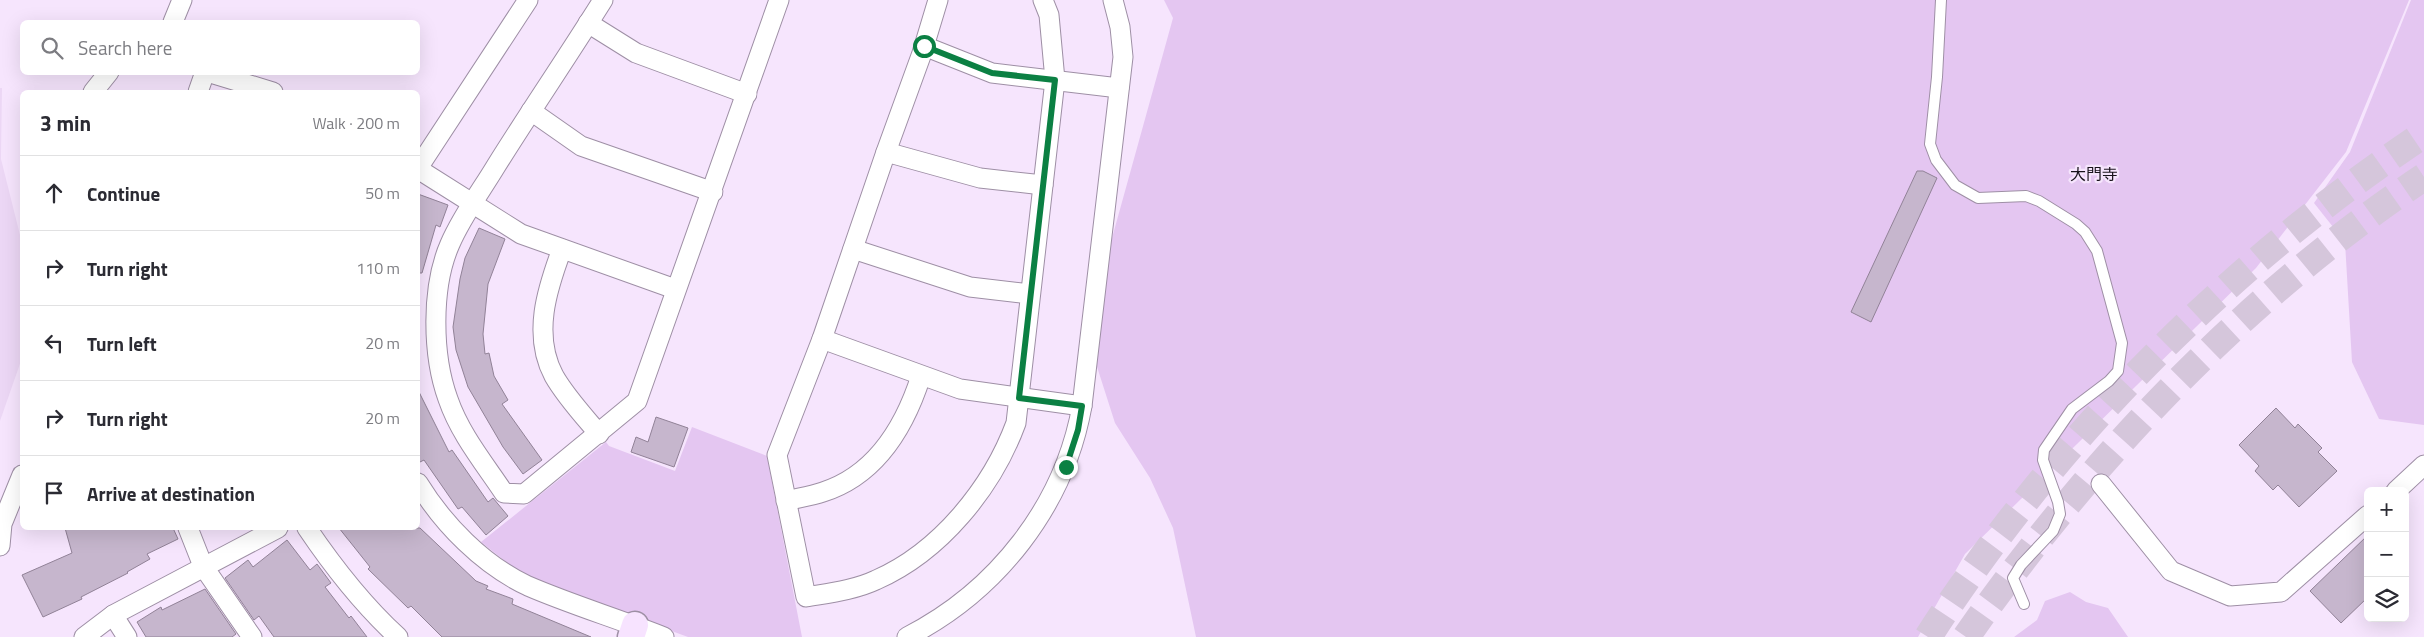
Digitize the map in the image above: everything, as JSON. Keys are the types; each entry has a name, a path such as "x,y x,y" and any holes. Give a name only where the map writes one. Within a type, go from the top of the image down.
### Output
{"street":[{"path":"174,20 182,0"},
{"path":"420,166 528,0"},
{"path":"603,0 473,203 450,245 439,285 435,326 438,361 448,399 462,431 504,493 524,494 637,401 675,289 713,192 779,0"},
{"path":"938,0 924,46 822,339 777,455 806,597 876,581 906,564 940,537 990,477 1006,451 1016,424 1055,80 1050,15 1043,0"},
{"path":"907,637 932,624 960,605 986,582 1032,527 1052,496 1066,467 1078,430 1123,57 1120,27 1113,0"},
{"path":"588,23 636,53 747,94"},
{"path":"924,46 992,73 1120,88"},
{"path":"94,90 106,75"},
{"path":"199,90 205,75"},
{"path":"216,75 266,90"},
{"path":"531,111 581,146 713,192"},
{"path":"886,152 980,178 1043,184"},
{"path":"420,170 521,234 675,289"},
{"path":"562,249 549,282 543,314 544,347 553,374 570,400 599,434"},
{"path":"853,249 970,286 1030,294"},
{"path":"822,339 960,389 1082,406"},
{"path":"786,500 824,492 853,478 878,456 899,430 913,403 921,376"},
{"path":"2400,487 2424,466"},
{"path":"0,546 2,524 20,480"},
{"path":"2102,484 2171,571 2230,596 2281,592 2364,519"},
{"path":"420,486 430,502 461,538 489,561 527,585 633,631 664,637"},
{"path":"189,530 203,566 252,637"},
{"path":"84,637 113,615 274,530"},
{"path":"308,530 333,566 370,611 398,637"},
{"path":"113,615 127,637"}],"lane":[{"path":"1940,0 1937,77 1930,144 1936,160 1955,184 1978,198 2026,196 2080,228 2093,242 2097,251 2122,343 2118,371 2109,381 2072,409 2044,450 2043,460 2058,502 2060,514 2053,531 2021,565 2013,578 2024,604"}],"shaded area":[{"path":"1164,0 2409,0 2346,152 2256,268 1965,554 1918,637 1196,637 1173,528 1150,478 1115,423 1091,348 1099,285 1173,18"},
{"path":"2411,0 2424,0 2424,425 2379,419 2352,362 2345,242 2314,203 2350,152"},
{"path":"0,88 2,88 1,159 20,235 20,364 0,421"},
{"path":"692,427 767,456 802,637 688,637 546,585 519,572 481,542 606,442 609,446 675,471"},
{"path":"2070,592 2086,602 2108,608 2128,637 2014,637 2037,620 2045,601"}],"building":[{"path":"1917,171 1923,171 1937,178 1871,322 1851,312"},
{"path":"420,195 448,205 440,227 436,225 422,273 420,273"},
{"path":"479,228 505,239 488,284 483,334 485,354 489,353 494,376 508,400 502,404 542,460 523,474 503,447 468,387 456,350 453,327 460,279 465,258"},
{"path":"420,394 449,452 452,450 488,502 493,498 508,516 486,535 462,507 458,509 424,460 420,462"},
{"path":"2276,408 2295,428 2298,424 2322,448 2318,452 2337,471 2299,507 2278,485 2273,490 2255,471 2259,466 2239,445"},
{"path":"656,417 688,428 674,467 631,452 636,437 648,442"},
{"path":"420,528 476,581 488,586 486,589 513,599 512,604 591,637 442,637 411,606 408,608 368,569 370,567 341,530 420,530"},
{"path":"66,530 174,530 178,539 147,554 150,559 128,573 81,597 82,599 43,617 22,575 72,553"},
{"path":"2364,539 2364,601 2341,623 2310,591"},
{"path":"287,540 310,570 317,564 331,583 325,587 349,618 351,616 367,637 274,637 259,616 254,620 225,578 248,560 253,567"},
{"path":"205,589 236,634 232,637 146,637 137,622 161,607 162,610"}],"tunnel":[{"path":"1928,637 1978,564 2032,493 2090,425 2150,360 2215,298 2282,240 2352,185 2424,134"},
{"path":"1966,637 2014,571 2065,507 2118,445 2174,386 2233,329 2294,275 2358,224 2424,177"}],"district":[{"name":"大門寺","path":"2094,174"}],"route":[{"path":"924,46 992,73 1055,80 1019,398 1082,406 1078,430 1066,467"}]}
